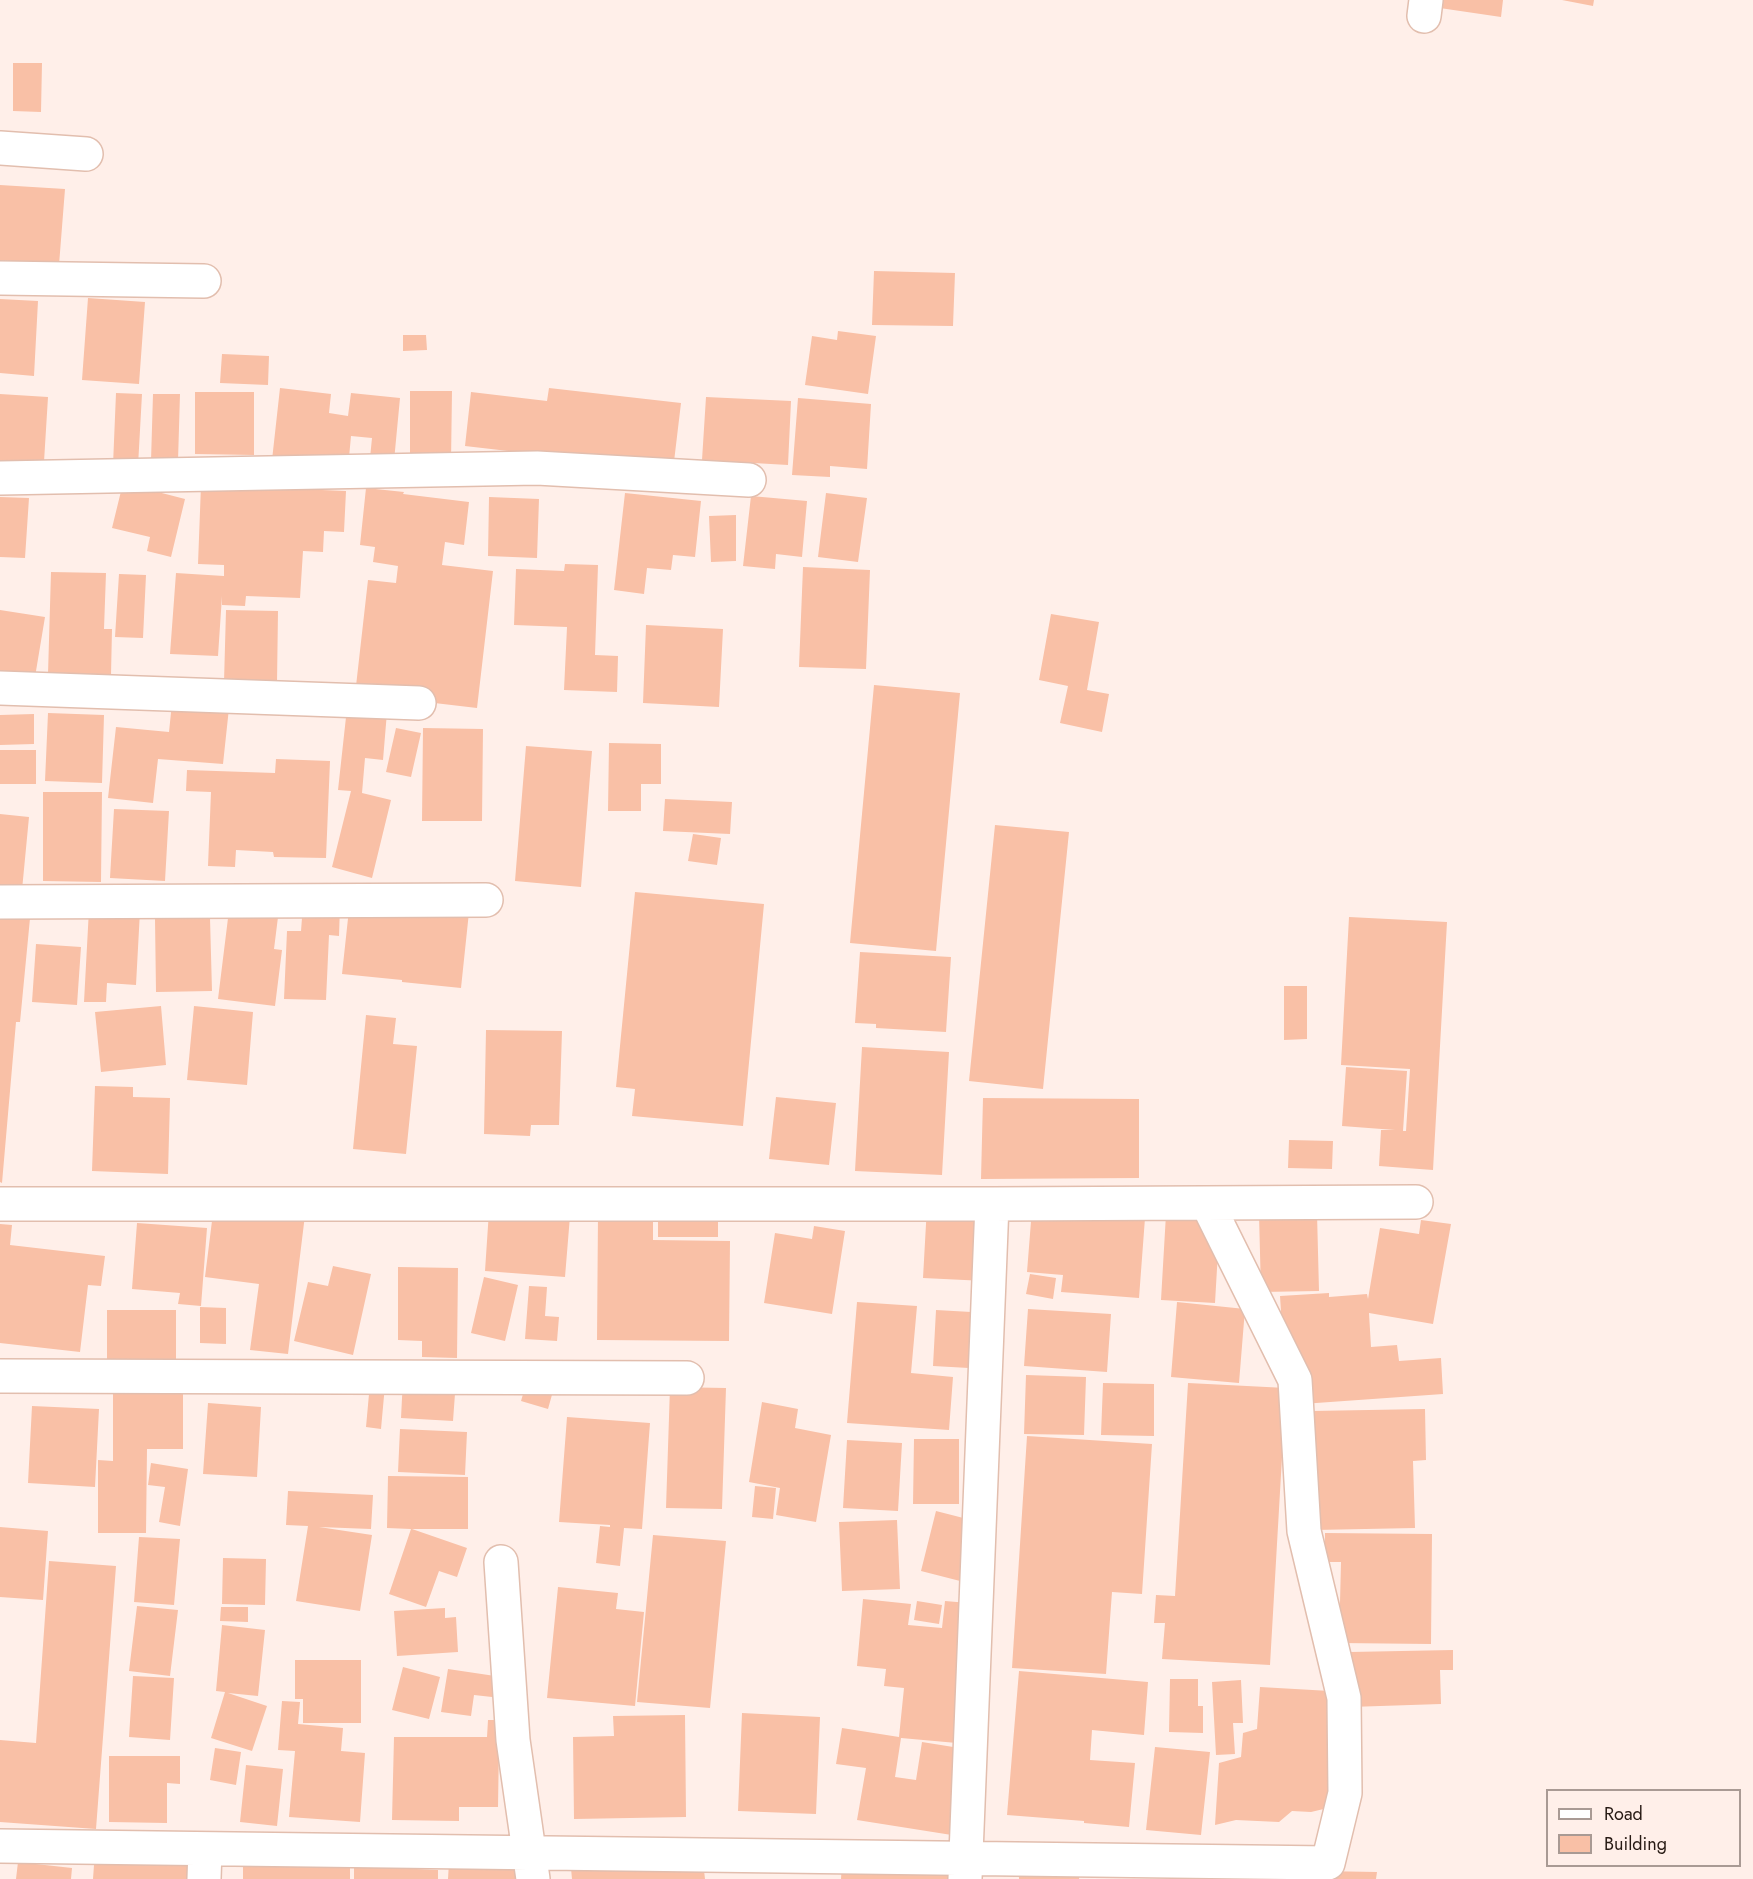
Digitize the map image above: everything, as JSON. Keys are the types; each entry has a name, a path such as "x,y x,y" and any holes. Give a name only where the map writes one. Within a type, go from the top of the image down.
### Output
{"street":[{"path":"0,148 86,154"},
{"path":"0,278 204,281"},
{"path":"0,478 537,468 749,480"},
{"path":"0,688 419,703"},
{"path":"0,902 486,900"},
{"path":"0,1204 1416,1202"},
{"path":"0,1846 205,1864 1272,1871 1328,1863 1345,1793 1344,1698 1304,1531 1295,1380 1207,1203"},
{"path":"966,1869 992,1204"},
{"path":"0,1376 687,1378"},
{"path":"501,1562 513,1740 531,1866"}],"building":[{"path":"1434,0 1503,0 1501,17 1433,7"},
{"path":"1562,0 1594,0 1593,6"},
{"path":"13,63 42,63 41,112 13,111"},
{"path":"0,185 65,189 59,265 0,260"},
{"path":"874,271 955,273 953,326 872,325"},
{"path":"88,298 145,302 139,384 82,380"},
{"path":"0,299 38,301 34,376 0,373"},
{"path":"838,331 876,336 868,394 805,385 812,336 837,340"},
{"path":"403,335 426,335 427,350 403,351"},
{"path":"222,354 269,356 268,385 220,383"},
{"path":"280,388 331,394 329,413 348,416 351,393 400,398 394,461 370,458 372,438 351,436 348,468 272,460"},
{"path":"549,388 681,403 673,470 465,446 471,392 547,401"},
{"path":"410,391 452,391 451,462 410,462"},
{"path":"195,392 254,392 254,455 195,454"},
{"path":"116,393 142,394 138,466 113,465"},
{"path":"0,394 48,397 43,478 0,476"},
{"path":"153,394 180,394 178,461 151,461"},
{"path":"706,397 791,401 788,465 702,460"},
{"path":"798,398 871,404 867,469 830,466 830,477 792,475"},
{"path":"123,483 185,499 171,557 147,551 150,537 112,528"},
{"path":"201,485 346,491 344,532 324,531 323,552 303,551 300,598 246,596 245,606 222,605 222,596 218,656 170,654 176,573 224,576 224,565 198,564"},
{"path":"366,488 469,502 464,545 445,542 442,565 493,571 477,708 426,702 356,686 368,580 396,583 398,566 373,562 375,547 360,545"},
{"path":"625,493 701,501 695,557 673,555 671,570 647,568 644,594 614,590"},
{"path":"826,493 867,498 858,562 818,557"},
{"path":"751,496 807,501 802,557 776,554 775,569 743,566"},
{"path":"0,497 29,498 25,558 0,557"},
{"path":"489,497 539,499 537,558 488,556"},
{"path":"736,515 736,561 711,562 709,516"},
{"path":"565,564 598,565 595,655 618,656 617,692 564,690 567,627 514,625 516,569 564,571"},
{"path":"803,567 870,570 866,669 799,667"},
{"path":"51,572 106,573 104,629 112,629 111,675 48,674"},
{"path":"119,574 146,575 143,638 115,637"},
{"path":"0,610 45,617 32,695 0,690"},
{"path":"226,610 278,611 277,683 224,682"},
{"path":"1051,614 1099,622 1087,690 1109,694 1102,732 1060,723 1068,686 1039,680"},
{"path":"646,625 723,629 719,707 643,703"},
{"path":"874,685 960,693 936,951 850,943"},
{"path":"172,703 229,708 223,764 158,759 153,803 108,798 116,727 169,732"},
{"path":"347,708 387,712 383,760 365,758 362,793 391,800 372,878 332,867 351,791 338,790"},
{"path":"48,713 104,715 102,783 45,781"},
{"path":"34,714 34,744 0,745 0,715"},
{"path":"396,728 421,733 411,777 386,772"},
{"path":"423,728 483,729 482,821 422,821"},
{"path":"609,743 661,744 661,784 641,784 641,811 608,811"},
{"path":"526,746 592,751 581,887 515,881"},
{"path":"0,750 36,750 36,784 0,784"},
{"path":"276,759 330,761 326,858 274,857 273,852 236,850 235,867 208,866 211,792 186,791 187,770 275,773"},
{"path":"43,792 102,792 101,882 43,881"},
{"path":"665,799 732,802 730,834 663,831"},
{"path":"114,809 169,811 165,881 110,878"},
{"path":"0,814 29,817 22,890 0,888"},
{"path":"995,825 1069,832 1043,1089 969,1081"},
{"path":"693,834 721,838 717,865 688,861"},
{"path":"635,892 764,904 743,1126 632,1116 635,1089 616,1087"},
{"path":"350,900 469,912 461,988 342,974"},
{"path":"230,902 279,909 274,949 282,950 275,1006 218,999"},
{"path":"0,905 31,908 20,1022 16,1022 2,1183 0,1182"},
{"path":"303,905 340,906 339,936 329,935 326,1000 284,999 287,931 301,931"},
{"path":"89,909 140,911 136,985 107,983 106,1002 84,1002"},
{"path":"1349,917 1447,922 1433,1170 1379,1166 1381,1130 1395,1130 1342,1126 1346,1067 1407,1071 1403,1131 1406,1131 1410,1069 1341,1065"},
{"path":"210,918 212,991 156,992 155,919"},
{"path":"36,944 81,947 77,1005 32,1002"},
{"path":"860,952 951,957 946,1032 876,1028 876,1024 855,1023"},
{"path":"1284,986 1307,986 1307,1039 1284,1040"},
{"path":"161,1006 166,1065 101,1072 95,1012"},
{"path":"194,1006 253,1012 247,1085 187,1080"},
{"path":"366,1015 396,1018 393,1044 417,1046 406,1154 353,1149"},
{"path":"486,1030 562,1031 559,1125 531,1125 530,1136 484,1134"},
{"path":"862,1047 949,1052 942,1175 855,1171"},
{"path":"95,1086 133,1087 133,1097 170,1098 168,1174 92,1171"},
{"path":"776,1097 836,1103 829,1165 769,1159"},
{"path":"983,1098 1139,1099 1139,1178 981,1179"},
{"path":"1289,1140 1333,1141 1332,1169 1288,1168"},
{"path":"927,1206 989,1208 985,1281 923,1278"},
{"path":"1032,1209 1145,1218 1139,1298 1061,1292 1063,1275 1027,1272"},
{"path":"489,1211 570,1216 565,1277 485,1271"},
{"path":"213,1213 305,1215 288,1354 250,1350 259,1284 205,1277"},
{"path":"658,1213 718,1213 718,1237 658,1237"},
{"path":"1317,1213 1319,1291 1261,1292 1259,1214"},
{"path":"598,1214 653,1214 653,1240 730,1241 729,1341 597,1340"},
{"path":"1166,1214 1220,1217 1215,1303 1161,1300"},
{"path":"1421,1220 1451,1224 1433,1324 1369,1313 1371,1347 1397,1345 1399,1361 1441,1358 1443,1394 1288,1405 1280,1296 1329,1293 1329,1297 1367,1294 1368,1299 1380,1228 1419,1234"},
{"path":"137,1223 207,1228 201,1306 178,1304 180,1293 132,1289"},
{"path":"0,1224 12,1225 10,1245 105,1256 101,1286 88,1285 80,1352 0,1343"},
{"path":"814,1226 845,1231 832,1314 764,1303 775,1233 812,1239"},
{"path":"333,1266 371,1274 353,1355 294,1341 308,1282 328,1286"},
{"path":"398,1267 458,1268 457,1358 422,1357 422,1341 398,1340"},
{"path":"1030,1274 1056,1278 1053,1299 1026,1294"},
{"path":"484,1277 518,1285 505,1341 471,1333"},
{"path":"529,1286 547,1287 545,1316 559,1317 557,1341 525,1339"},
{"path":"857,1302 917,1306 911,1373 953,1377 949,1430 847,1423"},
{"path":"1177,1302 1245,1309 1239,1383 1171,1377"},
{"path":"200,1307 226,1308 226,1344 200,1343"},
{"path":"1028,1309 1111,1314 1107,1372 1024,1366"},
{"path":"107,1310 176,1310 176,1363 107,1362"},
{"path":"936,1310 989,1313 987,1369 933,1366"},
{"path":"1026,1375 1086,1377 1084,1435 1024,1434"},
{"path":"528,1377 555,1384 548,1409 521,1401"},
{"path":"403,1378 456,1380 453,1421 401,1418"},
{"path":"370,1383 385,1385 381,1429 366,1427"},
{"path":"1103,1383 1154,1384 1154,1436 1101,1435"},
{"path":"1188,1383 1286,1388 1270,1665 1162,1659 1165,1623 1154,1623 1156,1595 1175,1596"},
{"path":"113,1386 183,1386 183,1449 147,1449 146,1533 98,1533 98,1460 113,1461"},
{"path":"670,1387 726,1388 722,1509 666,1508"},
{"path":"762,1402 798,1409 795,1428 831,1435 816,1522 776,1515 780,1488 749,1482"},
{"path":"208,1403 261,1407 257,1477 203,1474"},
{"path":"32,1406 99,1409 95,1487 28,1483"},
{"path":"1425,1409 1426,1460 1413,1461 1415,1528 1315,1530 1312,1411"},
{"path":"567,1417 650,1423 642,1529 624,1528 620,1566 596,1563 600,1526 610,1527 610,1525 559,1522"},
{"path":"400,1429 467,1432 465,1475 398,1472"},
{"path":"1027,1436 1152,1444 1142,1594 1112,1592 1106,1674 1012,1668"},
{"path":"914,1439 959,1439 959,1504 913,1504"},
{"path":"847,1440 902,1443 898,1511 843,1508"},
{"path":"151,1463 188,1469 180,1526 159,1522 165,1487 148,1485"},
{"path":"388,1476 468,1477 468,1529 412,1529 467,1548 457,1577 439,1571 426,1607 389,1594 411,1529 387,1528"},
{"path":"755,1486 776,1488 773,1519 752,1517"},
{"path":"288,1491 373,1495 371,1529 319,1527 372,1535 360,1611 296,1601 308,1526 286,1525"},
{"path":"936,1511 979,1522 964,1582 921,1571"},
{"path":"897,1520 900,1589 842,1591 839,1522"},
{"path":"0,1527 48,1531 43,1600 0,1597"},
{"path":"1325,1533 1432,1534 1431,1644 1339,1643 1341,1562 1325,1562"},
{"path":"653,1535 726,1541 710,1708 637,1702"},
{"path":"139,1537 180,1539 174,1605 134,1602"},
{"path":"223,1558 266,1559 265,1605 222,1604"},
{"path":"49,1561 116,1566 96,1829 0,1822 0,1740 36,1743"},
{"path":"558,1587 618,1593 616,1609 644,1612 635,1706 547,1698"},
{"path":"863,1599 911,1604 908,1625 942,1628 945,1601 992,1605 979,1745 901,1738 895,1777 916,1780 922,1742 972,1750 958,1836 857,1820 866,1768 836,1764 842,1728 899,1737 904,1688 884,1686 886,1669 857,1666"},
{"path":"917,1601 942,1605 939,1624 914,1620"},
{"path":"137,1606 178,1610 170,1676 129,1671"},
{"path":"221,1607 248,1607 248,1622 220,1621"},
{"path":"445,1608 445,1618 456,1617 458,1652 397,1656 394,1611"},
{"path":"222,1625 265,1630 258,1696 228,1693 267,1706 252,1751 211,1738 225,1692 216,1691"},
{"path":"1453,1650 1453,1670 1440,1670 1441,1704 1350,1707 1350,1652"},
{"path":"295,1660 361,1660 361,1723 303,1723 303,1699 295,1699"},
{"path":"403,1667 440,1677 429,1719 392,1710"},
{"path":"448,1669 495,1676 492,1697 474,1695 471,1716 441,1712"},
{"path":"1019,1671 1148,1682 1144,1735 1092,1730 1090,1760 1135,1763 1129,1827 1007,1815"},
{"path":"133,1676 174,1678 170,1740 129,1737"},
{"path":"1170,1679 1198,1679 1198,1706 1203,1706 1203,1733 1169,1732"},
{"path":"1241,1680 1243,1723 1233,1723 1235,1754 1216,1755 1212,1682"},
{"path":"1260,1687 1330,1691 1332,1807 1311,1812 1292,1811 1279,1822 1236,1820 1215,1825 1219,1763 1241,1757 1243,1733 1257,1729"},
{"path":"282,1701 300,1702 298,1724 343,1728 341,1751 365,1753 360,1822 289,1817 295,1751 278,1750"},
{"path":"742,1713 820,1717 816,1814 738,1811"},
{"path":"685,1715 686,1817 574,1819 573,1737 614,1736 613,1716"},
{"path":"488,1720 515,1720 499,1743 498,1807 459,1807 459,1821 392,1820 394,1737 487,1737"},
{"path":"1155,1747 1210,1752 1201,1835 1146,1830"},
{"path":"215,1748 241,1752 236,1785 210,1780"},
{"path":"109,1756 180,1756 180,1784 167,1783 167,1823 109,1822"},
{"path":"246,1765 283,1769 277,1826 240,1822"},
{"path":"701,1844 705,1879 572,1879 570,1858"},
{"path":"95,1851 208,1858 207,1879 93,1879"},
{"path":"243,1858 350,1859 350,1879 243,1879"},
{"path":"18,1862 72,1868 71,1879 16,1879"},
{"path":"449,1862 526,1867 525,1879 448,1879"},
{"path":"842,1863 976,1871 975,1879 841,1879"},
{"path":"354,1866 438,1870 438,1879 354,1879"},
{"path":"1019,1867 1080,1869 1079,1879 1019,1879"},
{"path":"1319,1871 1377,1872 1376,1879 1319,1879"}]}
